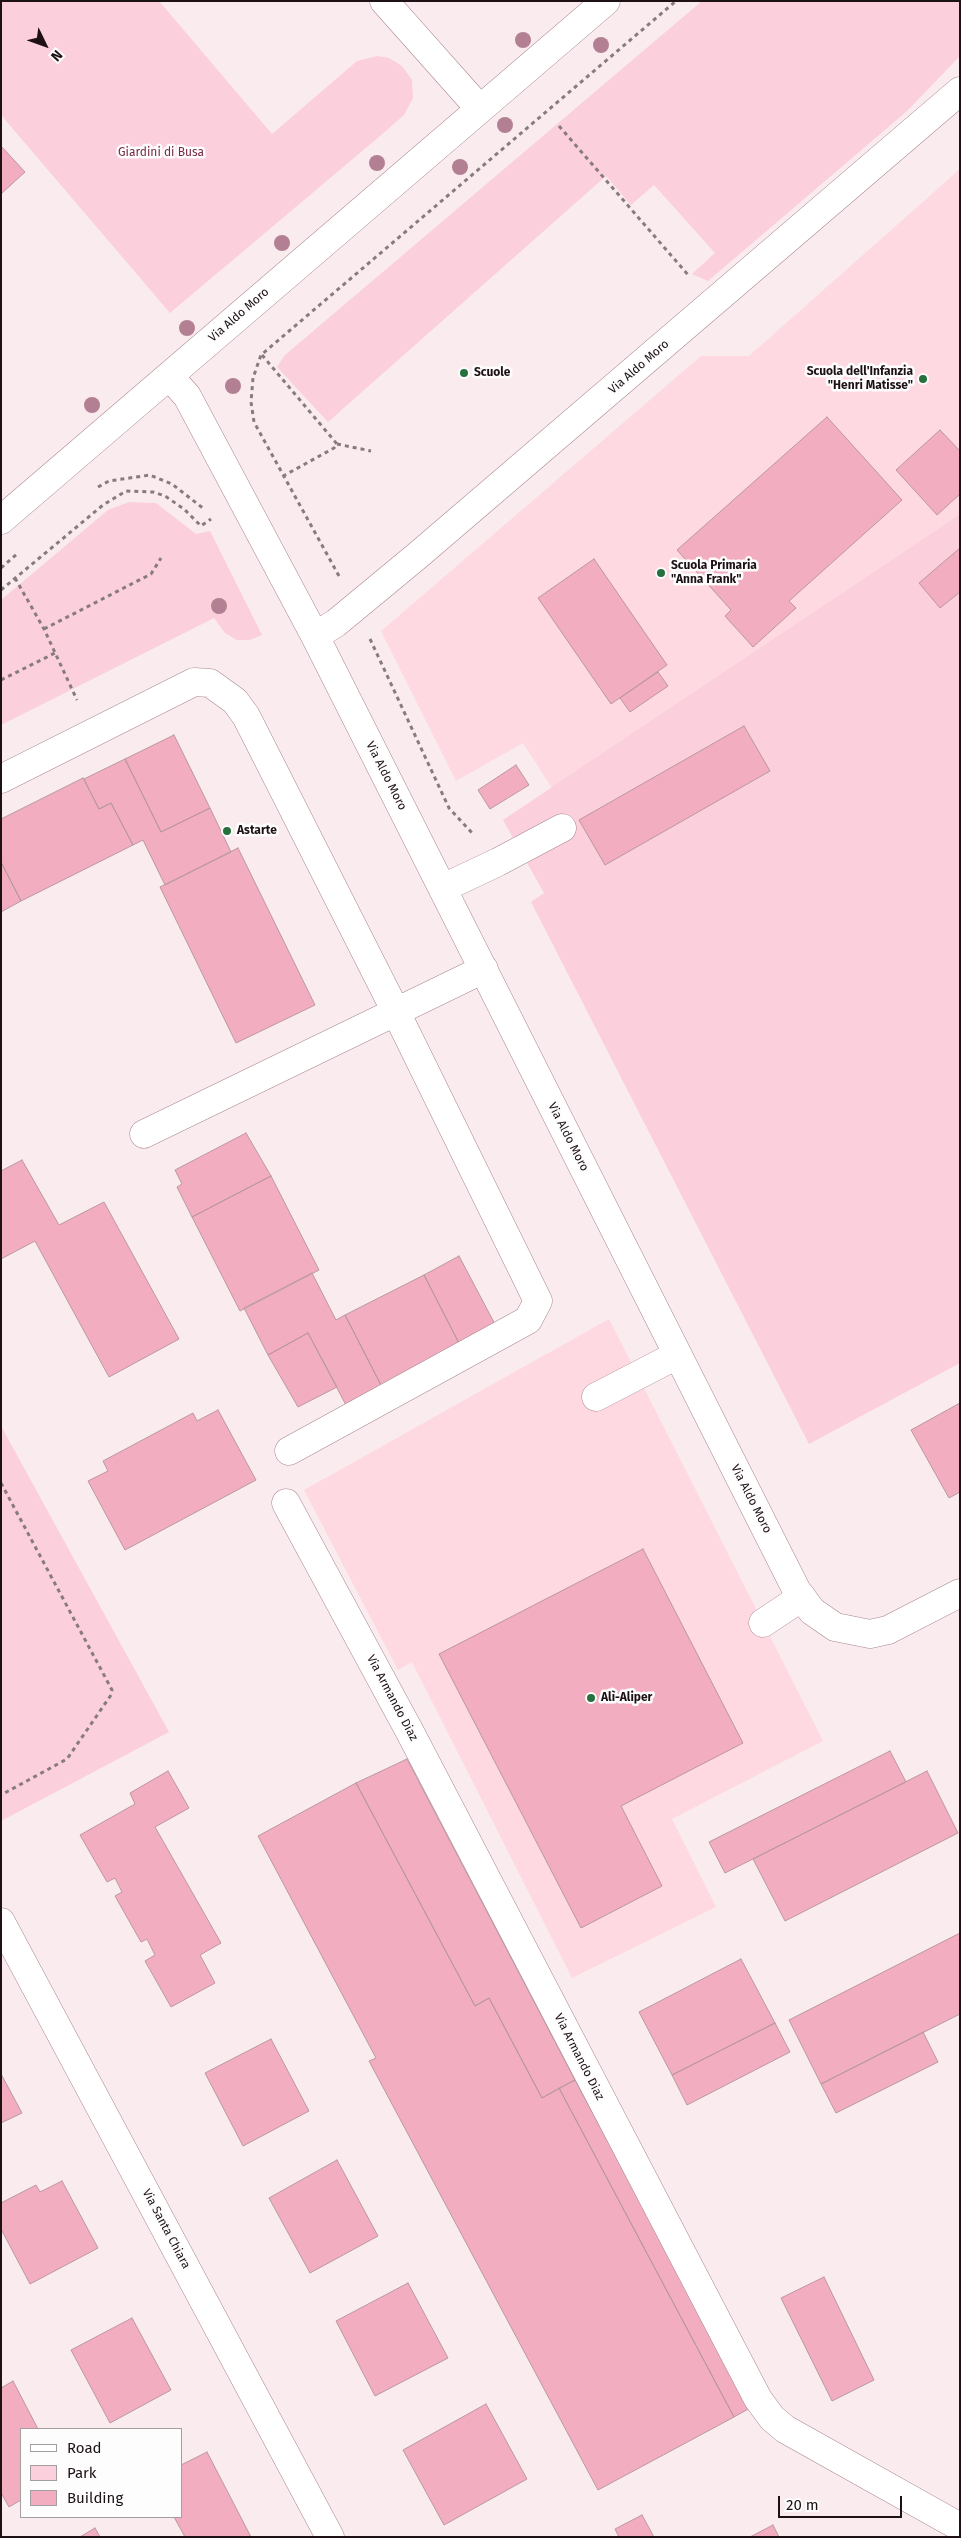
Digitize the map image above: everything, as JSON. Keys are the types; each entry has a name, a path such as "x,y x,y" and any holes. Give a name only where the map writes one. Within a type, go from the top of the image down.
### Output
{"street":[{"path":"384,1 480,109"},
{"name":"Via Aldo Moro","path":"1,520 170,377 606,1"},
{"name":"Via Aldo Moro","path":"315,636 356,608 960,92"},
{"name":"Via Aldo Moro","path":"170,377 187,396 315,636 677,1355 802,1598 812,1611 835,1627 870,1634 888,1630 960,1594"},
{"path":"1,779 194,682 210,683 234,701 246,716 396,1012 538,1301 528,1320 289,1451"},
{"path":"443,888 498,862 562,828"},
{"path":"144,1134 484,969"},
{"path":"596,1397 677,1355"},
{"name":"Via Armando Diaz","path":"286,1503 416,1743 758,2399 772,2418 785,2429 960,2527"},
{"path":"762,1623 802,1598"},
{"name":"Via Santa Chiara","path":"1,1922 330,2537"}],"path":[{"path":"498,862 449,808 356,608 285,475 254,422 251,402 253,378 261,354 676,1"},
{"path":"558,126 713,303"},
{"path":"261,354 337,444 371,451"},
{"path":"285,475 334,448 337,444"},
{"path":"91,491 109,481 150,475 172,484 200,504 213,518"},
{"path":"1,590 103,504 126,491 153,492 165,496 184,509 201,526 218,515"},
{"path":"1,568 24,548"},
{"path":"44,629 151,574 161,558"},
{"path":"15,578 44,629 92,732"},
{"path":"1,680 55,652"},
{"path":"1,1483 112,1690 111,1695 67,1759 1,1795"}],"shaded area":[{"name":"Scuola Primaria \"Anna Frank\"","path":"960,169 960,514 552,788 523,743 456,781 381,631 701,356 749,356"},
{"path":"609,1319 823,1741 672,1819 716,1907 572,1978 412,1662 398,1670 304,1490"}],"green space":[{"name":"Giardini di Busa","path":"1,1 159,1 272,134 357,61 377,56 389,58 402,66 412,80 413,98 404,115 170,313 1,115"},
{"path":"702,1 960,1 960,56 907,111 708,281 692,274 715,253 654,185 631,205 606,176 328,422 277,367 285,355"},
{"path":"129,502 156,503 196,534 210,531 262,635 250,640 237,640 225,633 214,618 1,725 1,600 108,510"},
{"path":"960,514 960,1363 809,1444 531,902 544,893 503,820"},
{"path":"1,1426 169,1732 1,1821"}],"building":[{"path":"1,146 25,172 1,194"},
{"path":"827,417 902,500 789,601 796,608 753,647 725,616 731,610 677,550"},
{"path":"940,430 960,451 960,494 937,515 896,470"},
{"path":"960,548 960,592 940,608 919,583"},
{"path":"594,559 667,665 611,704 538,598"},
{"path":"658,672 668,686 630,712 620,698"},
{"path":"744,726 770,771 605,865 579,820"},
{"path":"174,735 210,808 161,832 125,759"},
{"path":"125,759 161,832 210,808 231,852 165,885 143,840 133,845 111,803 99,809 84,779"},
{"path":"516,765 529,785 490,809 478,790"},
{"path":"83,778 99,809 111,803 133,845 21,901 1,862 1,819"},
{"path":"238,848 315,1005 236,1043 160,887"},
{"path":"1,862 21,901 1,912"},
{"path":"246,1133 271,1176 192,1217 177,1187 182,1184 175,1170"},
{"path":"22,1160 59,1225 104,1202 179,1339 109,1377 35,1241 1,1259 1,1171"},
{"path":"271,1176 319,1270 240,1311 192,1217"},
{"path":"459,1256 498,1330 462,1349 424,1275"},
{"path":"312,1273 336,1320 345,1315 383,1389 347,1407 308,1333 268,1355 244,1308"},
{"path":"424,1275 462,1349 383,1389 345,1315"},
{"path":"308,1333 337,1387 298,1407 268,1355"},
{"path":"960,1403 960,1492 949,1498 911,1430"},
{"path":"218,1410 256,1480 125,1550 88,1481 108,1471 103,1461 193,1413 197,1421"},
{"name":"Alì-Aliper","path":"643,1549 743,1743 621,1806 662,1886 581,1928 439,1654"},
{"path":"890,1751 906,1782 725,1873 709,1842"},
{"path":"407,1759 575,2080 542,2098 489,1998 475,2006 356,1783"},
{"path":"168,1771 189,1808 155,1827 221,1943 200,1955 215,1983 171,2007 145,1961 155,1955 147,1939 141,1942 115,1896 122,1892 115,1878 107,1882 80,1835 135,1804 130,1793"},
{"path":"927,1771 958,1833 785,1921 753,1859"},
{"path":"356,1783 475,2006 489,1998 542,2098 559,2088 734,2417 598,2490 369,2061 376,2058 258,1836"},
{"path":"960,1933 960,2014 821,2084 789,2020"},
{"path":"741,1959 775,2023 672,2075 639,2012"},
{"path":"775,2023 790,2052 687,2105 672,2075"},
{"path":"923,2032 938,2062 836,2113 821,2084"},
{"path":"271,2039 309,2111 243,2146 205,2073"},
{"path":"1,2074 22,2113 1,2123"},
{"path":"575,2080 750,2408 734,2417 559,2088"},
{"path":"337,2160 378,2236 310,2273 269,2198"},
{"path":"62,2181 98,2248 30,2284 1,2229 1,2203 36,2185 40,2192"},
{"path":"824,2277 874,2380 832,2401 781,2298"},
{"path":"408,2283 448,2358 375,2396 336,2321"},
{"path":"132,2318 171,2390 110,2423 71,2350"},
{"path":"13,2381 37,2428 20,2428 20,2501 9,2507 1,2493 1,2388"},
{"path":"486,2404 527,2479 444,2525 403,2450"},
{"path":"207,2452 251,2537 185,2537 175,2518 182,2518 182,2464"},
{"path":"642,2515 654,2537 619,2537 615,2529"},
{"path":"773,2525 779,2537 750,2537"},
{"path":"95,2528 100,2537 80,2537"}],"place":[{"name":"Scuole","path":"464,373"},
{"name":"Scuola dell'Infanzia \"Henri Matisse\"","path":"923,379"},
{"name":"Scuola Primaria \"Anna Frank\"","path":"661,573"},
{"name":"Astarte","path":"227,831"},
{"name":"Alì-Aliper","path":"591,1698"}]}
